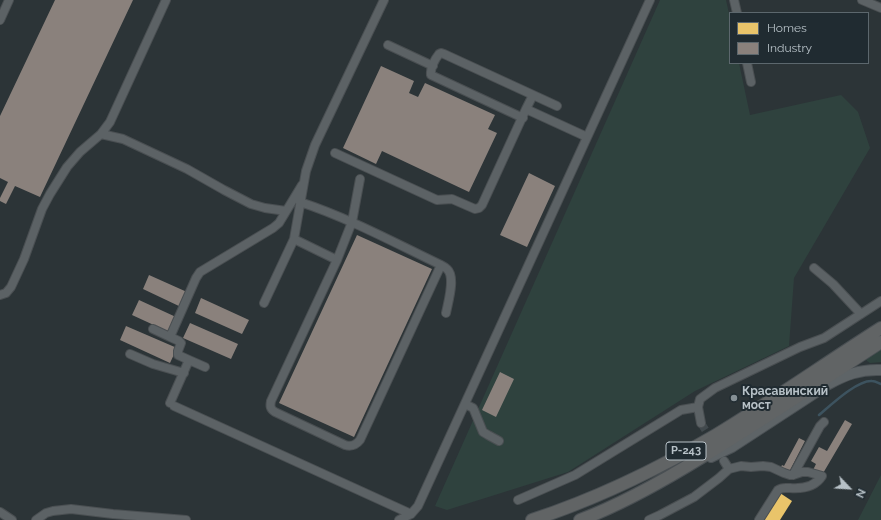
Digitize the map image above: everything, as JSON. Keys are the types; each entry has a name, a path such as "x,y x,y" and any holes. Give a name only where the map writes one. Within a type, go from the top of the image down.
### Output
{"highway":[{"name":"Р-243","path":"532,520 595,496 672,459 728,427 881,328"},
{"name":"Р-243","path":"580,520 620,503 677,472 722,445 881,342"}],"main road":[{"path":"828,362 881,321"},
{"path":"677,472 732,447 826,385 844,376 864,370 881,370"},
{"path":"790,409 819,382"}],"street":[{"path":"0,20 9,0"},
{"path":"0,295 6,293 11,287 24,259 42,209 66,167 80,152 101,134 110,122 166,0"},
{"path":"264,303 294,239 306,171 315,145 384,0"},
{"path":"399,520 411,514 418,506 650,0"},
{"path":"734,0 737,12"},
{"path":"862,0 881,8"},
{"path":"388,45 433,66"},
{"path":"523,118 431,75 430,73 439,54 441,53 557,106"},
{"path":"747,64 751,82"},
{"path":"335,153 436,200 452,199 476,209 480,208 533,95"},
{"path":"526,109 587,137"},
{"path":"101,134 123,139 187,169 251,204 286,211"},
{"path":"360,178 352,222 337,260 271,401 271,409 345,445 356,445 360,440 442,265"},
{"path":"170,337 200,272 273,228 279,222 304,181"},
{"path":"300,202 319,208 352,222 448,269 451,276 451,284 446,314"},
{"path":"294,239 337,260"},
{"path":"814,268 833,284 861,314"},
{"path":"701,423 698,407 700,399 715,388 800,347 824,338 881,301"},
{"path":"153,329 180,341 181,343 178,355 205,367"},
{"path":"130,354 153,364 184,373"},
{"path":"189,360 172,404 411,514"},
{"path":"465,404 473,408 483,432 499,441"},
{"path":"518,500 575,475 681,410 698,407"},
{"path":"793,475 820,426 824,422"},
{"path":"724,461 729,469"},
{"path":"649,520 660,518 694,497 729,469 741,466 763,466 771,467 786,474 793,475 808,472 822,476 819,481 812,486 783,488 778,490 759,520"},
{"path":"36,520 46,513 53,511 71,510 186,520"},
{"path":"0,512 12,520"}],"green space":[{"path":"660,0 726,0 729,14 729,64 739,64 750,115 841,95 858,112 870,148 794,278 789,346 695,391 568,472 447,510 435,506"},
{"path":"881,348 881,362 870,363 867,361 866,359"},
{"path":"881,475 881,520 858,520"}],"building: Homes":[{"path":"780,493 792,501 780,520 763,520"}],"building: Industry":[{"path":"55,0 133,0 40,197 15,186 6,204 0,201 8,182 0,178 0,116"},
{"path":"381,66 414,81 409,93 418,97 425,83 495,115 488,129 497,133 469,192 382,151 376,164 343,148"},
{"path":"529,173 555,186 527,247 500,235"},
{"path":"357,235 432,269 354,437 279,403"},
{"path":"149,275 187,292 181,307 143,289"},
{"path":"201,298 249,320 242,334 195,313"},
{"path":"139,300 176,317 169,332 132,315"},
{"path":"190,323 238,344 231,359 183,338"},
{"path":"126,326 177,348 170,363 120,340"},
{"path":"500,372 514,379 496,417 482,410"},
{"path":"845,420 852,424 822,475 813,470 816,464 811,461 819,447 827,451"},
{"path":"799,438 805,441 788,474 780,469 782,465 784,466"}],"waterway":[{"path":"819,415 844,394 859,384 872,381 881,384"}],"tunnel":[{"path":"701,423 713,442"}],"place":[{"name":"Красавинский мост","path":"734,398"}]}
